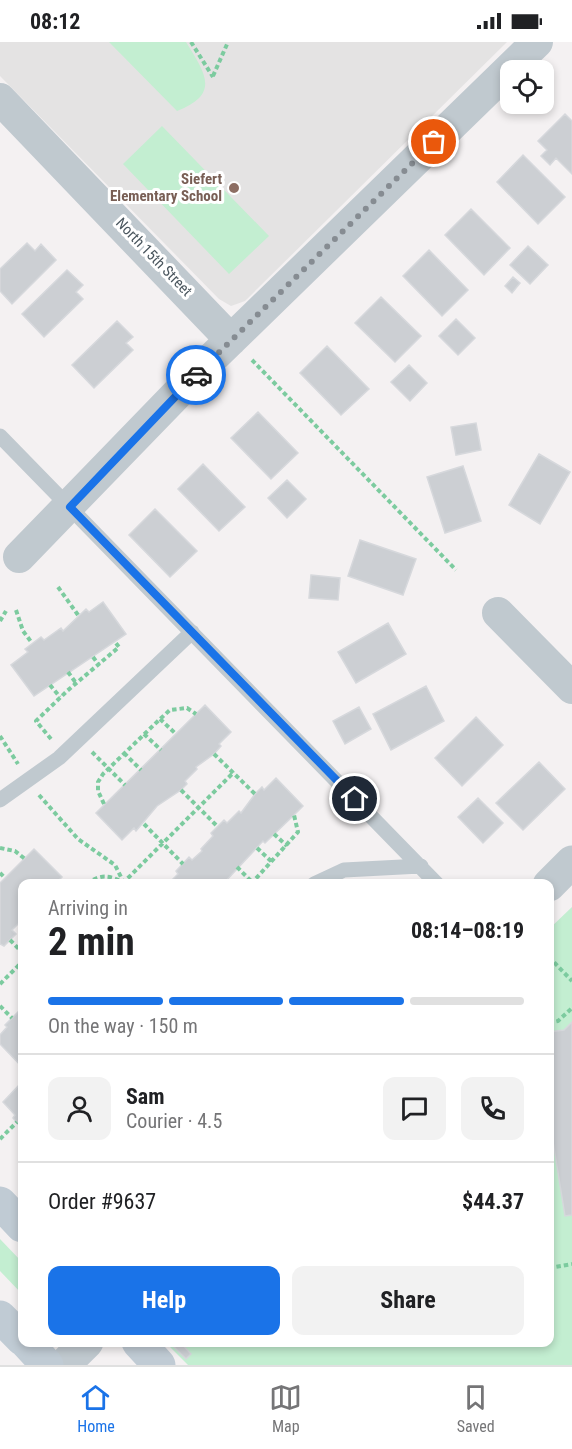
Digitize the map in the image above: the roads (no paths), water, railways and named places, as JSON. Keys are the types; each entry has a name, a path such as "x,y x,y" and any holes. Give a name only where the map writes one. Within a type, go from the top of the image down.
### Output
{"main road":[{"path":"0,1203 18,1222"},
{"path":"0,1317 18,1335"},
{"path":"30,1347 47,1365"},
{"path":"143,1347 159,1365"}],"street":[{"path":"19,557 231,340 537,42"},
{"name":"North 15th Street","path":"0,99 231,340"},
{"path":"498,613 572,688"},
{"path":"554,880 572,862"},
{"path":"64,1365 82,1347"}],"lane":[{"path":"0,436 433,879"},
{"path":"0,800 63,754 192,632"},
{"path":"325,879 344,870 421,866"}],"place":[{"name":"Siefert Elementary School","path":"234,188"}]}
